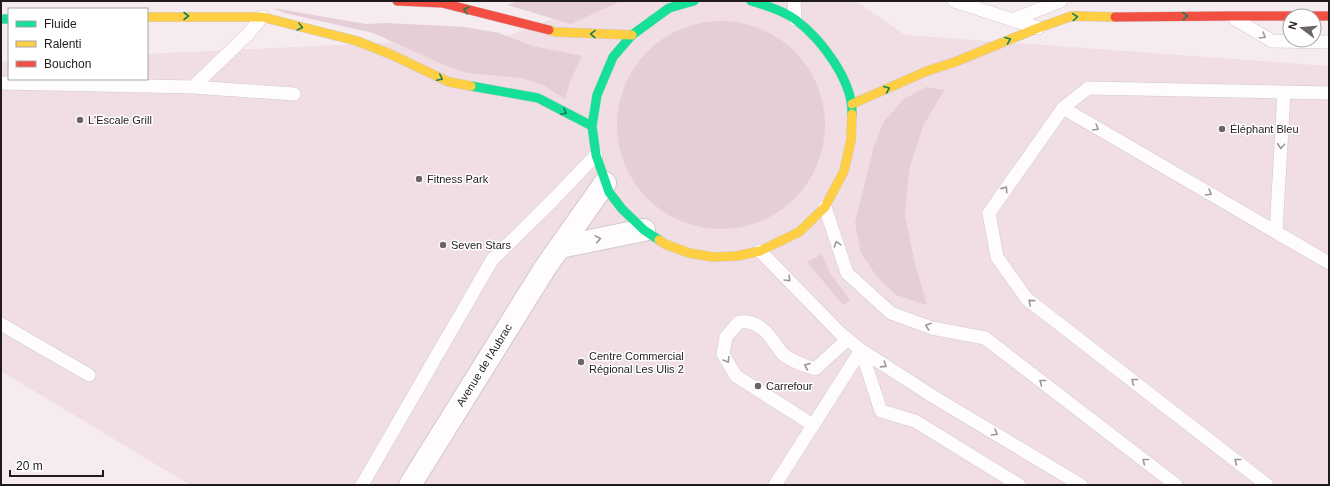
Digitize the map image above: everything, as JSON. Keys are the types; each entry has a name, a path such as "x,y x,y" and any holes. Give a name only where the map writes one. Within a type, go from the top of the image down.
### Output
{"street":[{"path":"397,1 442,4 556,32 632,35"},
{"path":"442,4 451,1"},
{"path":"694,1 669,8 632,35 613,57 597,95 592,126 596,155 605,183 609,192 622,209 644,230 665,244 689,253 713,257 737,256 760,251 799,232 825,207 844,171 851,140 852,104 841,74 822,44 795,19 766,5 751,1"},
{"path":"852,104 927,71 955,62 1038,28 1072,16 1329,16"},
{"path":"148,17 262,17 357,41 390,54 450,82 538,98 592,126"},
{"name":"Avenue de l'Aubrac","path":"410,485 545,268 605,183"},
{"path":"560,247 644,230"}],"lane":[{"path":"794,1 795,19"},
{"path":"954,1 1038,28"},
{"path":"1012,20 1060,1"},
{"path":"1230,16 1272,41 1329,42"},
{"path":"194,86 248,34 262,17"},
{"path":"1,83 194,86 294,94"},
{"path":"1267,485 1027,299 997,257 989,213 1063,108 1088,88 1329,93"},
{"path":"1276,232 1284,93"},
{"path":"1063,108 1329,263"},
{"path":"362,485 492,260 596,155"},
{"path":"825,207 847,273 891,313 932,328 985,338 1176,485"},
{"path":"760,251 840,332 861,350 934,397 1081,485"},
{"path":"813,425 736,376 723,354 726,337 739,322 747,321 766,331 783,354 791,360 815,369 848,339"},
{"path":"1,324 89,375"},
{"path":"775,485 861,350"},
{"path":"861,350 881,411 915,421 1019,485"}],"shaded area":[{"path":"519,1 621,1 571,24 507,5"},
{"path":"601,1 856,1 905,35 1329,66 1329,485 190,485 1,371 1,61 8,61 8,80 148,80 148,54 504,37"},
{"path":"273,8 366,24 386,23 465,27 499,33 532,46 582,56 571,79 565,99 543,85 521,78 467,73 442,64 373,33 285,13"},
{"path":"721,21 741,23 770,33 787,45 801,59 813,76 817,85 823,105 825,125 823,145 813,174 801,191 787,205 770,217 761,221 741,227 721,229 701,227 672,217 655,205 641,191 629,174 625,165 619,145 617,125 619,105 629,76 641,59 655,45 672,33 681,29 701,23"},
{"path":"926,87 944,90 923,126 909,170 905,216 915,264 927,305 896,295 877,277 861,253 855,223 874,146 884,121 904,99"},
{"path":"822,254 830,273 850,300 843,305 807,262"}],"traffic: fast":[{"path":"659,240 644,230 622,209 609,192 596,155 592,126 597,95 613,57 632,35 669,8 694,1"},
{"path":"751,1 786,14 796,20 816,38 842,75 851,101 852,114"},
{"path":"1,19 8,19"},
{"path":"471,86 538,98 592,126"}],"traffic: slow":[{"path":"852,104 927,71 955,62 1038,28 1072,16 1115,17"},
{"path":"148,17 262,17 357,41 390,54 449,82 471,86"},
{"path":"549,30 556,32 632,35"},
{"path":"659,240 665,244 689,253 713,257 737,256 760,251 799,232 825,207 844,171 851,140 852,114"}],"traffic: jam":[{"path":"397,1 442,3 549,30"},
{"path":"1115,17 1230,16"},
{"path":"1230,16 1329,16"}],"place":[{"name":"L'Escale Grill","path":"80,120"},
{"name":"Éléphant Bleu","path":"1222,129"},
{"name":"Fitness Park","path":"419,179"},
{"name":"Seven Stars","path":"443,245"},
{"name":"Centre Commercial Régional Les Ulis 2","path":"581,362"},
{"name":"Carrefour","path":"758,386"}]}
